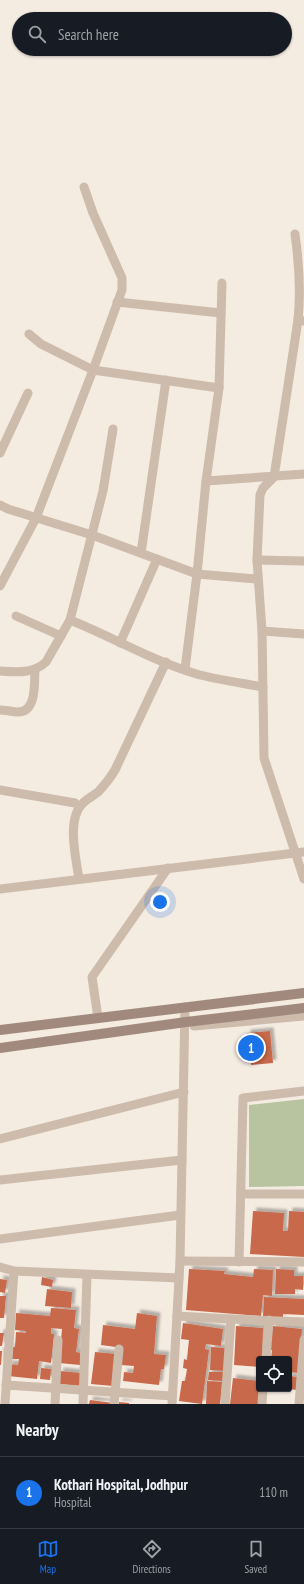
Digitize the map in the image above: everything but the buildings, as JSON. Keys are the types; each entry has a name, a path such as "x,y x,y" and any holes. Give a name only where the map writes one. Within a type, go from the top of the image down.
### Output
{"main road":[{"path":"0,1030 304,993"},
{"path":"0,1048 304,1008"}],"street":[{"path":"0,586 36,518 94,370 122,290 122,278 93,213 84,187"},
{"path":"295,234 299,260 301,321 274,477 263,488 260,495 257,579 262,631 264,758 266,767 300,852 304,879"},
{"path":"185,669 197,574 206,481 219,388 222,283"},
{"path":"117,302 221,313"},
{"path":"29,334 41,344 94,370 219,388"},
{"path":"141,553 166,380"},
{"path":"0,453 28,393"},
{"path":"0,671 22,672 40,668 46,662 70,620 103,492 113,429"},
{"path":"206,481 304,474"},
{"path":"0,505 8,509 92,535 197,574 257,579"},
{"path":"120,642 157,559"},
{"path":"257,560 304,561"},
{"path":"16,616 61,636"},
{"path":"70,620 88,627 134,650 199,674 263,687"},
{"path":"262,631 304,634"},
{"path":"0,790 76,807 97,793 115,770 166,662"},
{"path":"0,710 20,712 25,711 30,706 34,686 34,670"},
{"path":"76,807 74,823 78,879"},
{"path":"0,888 300,852"},
{"path":"98,1018 92,977 168,868"},
{"path":"6,1385 115,1391 172,1400 180,1261 186,1024 185,1007"},
{"path":"186,1024 304,1016"},
{"path":"239,1262 243,1098 304,1091"},
{"path":"0,1139 184,1092"},
{"path":"0,1180 182,1160"},
{"path":"241,1194 304,1194"},
{"path":"0,1239 180,1215"},
{"path":"180,1261 304,1262"},
{"path":"0,1267 14,1271 179,1278"},
{"path":"5,1404 14,1271"},
{"path":"83,1404 87,1275"},
{"path":"177,1316 304,1322"},
{"path":"225,1404 231,1319"},
{"path":"266,1356 269,1320"},
{"path":"55,1404 58,1340"},
{"path":"299,1404 304,1340"},
{"path":"114,1404 119,1349"},
{"path":"262,1404 264,1392"}],"green space":[{"path":"304,1099 304,1186 249,1187 249,1105"}],"place":[{"name":"Kothari Hospital, Jodhpur","path":"251,1048"}]}
